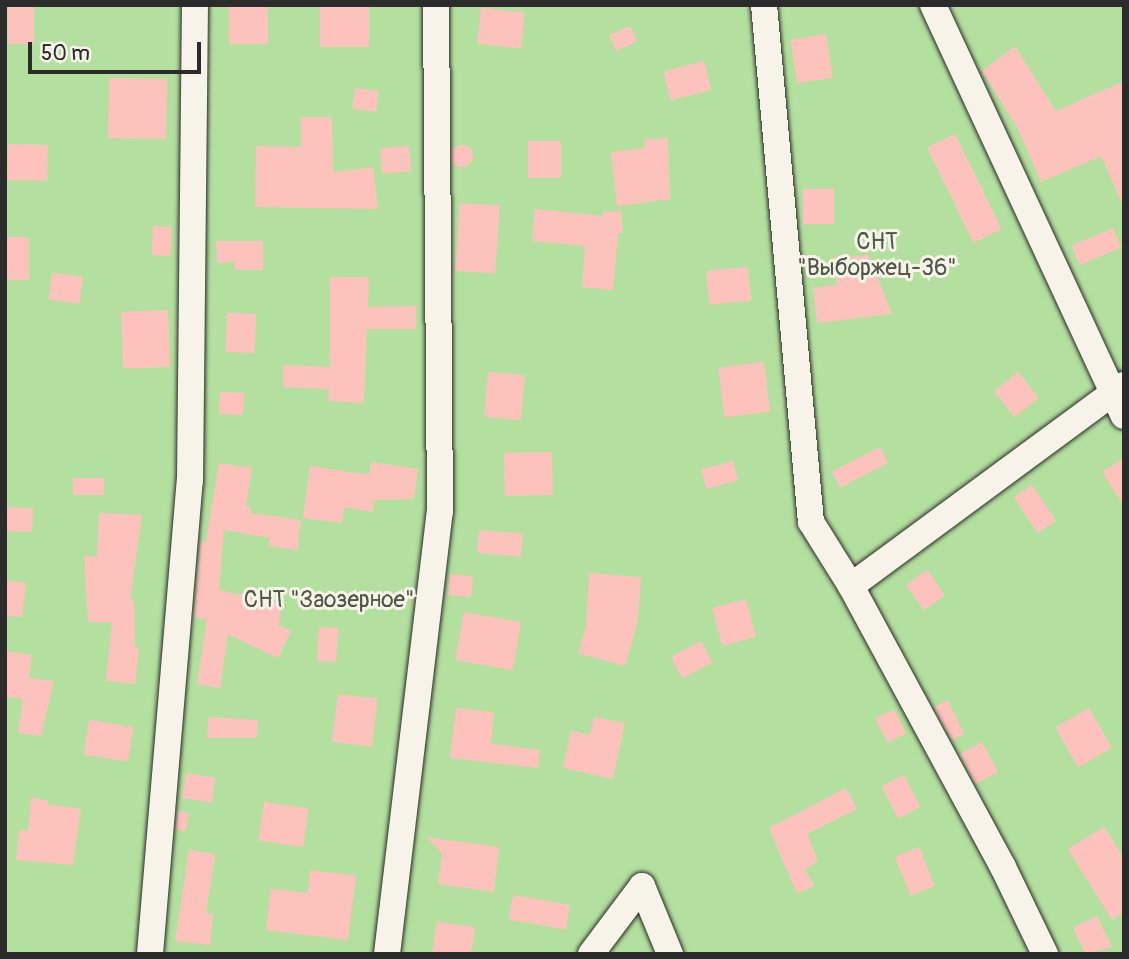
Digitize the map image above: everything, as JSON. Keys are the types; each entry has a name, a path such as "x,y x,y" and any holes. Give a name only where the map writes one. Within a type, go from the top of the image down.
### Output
{"street":[{"path":"150,954 190,481 195,5"},
{"path":"387,954 440,512 436,5"},
{"path":"764,5 811,522 851,586 1003,867 1045,954"},
{"path":"851,586 1120,398 933,5"},
{"path":"591,954 642,886 670,954"}],"green space":[{"path":"5,5 1124,5 1124,954 5,954"}],"building":[{"path":"8,5 34,5 34,44 8,44"},
{"path":"229,5 268,5 268,44 229,44"},
{"path":"320,5 369,5 369,47 320,47"},
{"path":"481,8 525,13 521,48 477,44"},
{"path":"630,26 637,42 616,51 609,35"},
{"path":"826,34 833,77 797,83 790,40"},
{"path":"1015,46 1056,111 1124,81 1124,208 1101,156 1041,182 1018,129 982,71"},
{"path":"704,61 711,90 671,100 663,71"},
{"path":"109,78 167,79 166,139 108,138"},
{"path":"355,88 379,91 376,112 352,109"},
{"path":"301,117 332,117 333,172 373,167 378,209 255,207 256,146 301,147"},
{"path":"955,134 1001,229 974,243 927,148"},
{"path":"668,138 670,199 617,206 611,152 645,148 644,140"},
{"path":"528,141 561,141 561,178 528,178"},
{"path":"8,144 48,145 47,181 7,180"},
{"path":"462,145 470,148 473,156 470,164 462,167 454,164 451,156 454,148"},
{"path":"409,146 411,171 382,173 380,149"},
{"path":"803,189 834,189 834,224 803,224"},
{"path":"460,203 500,206 495,274 455,271"},
{"path":"535,209 603,216 603,212 621,211 623,233 618,233 613,290 582,287 585,246 532,241"},
{"path":"153,226 172,227 170,256 151,255"},
{"path":"1113,228 1121,247 1080,265 1072,246"},
{"path":"5,237 29,237 29,280 5,280"},
{"path":"216,241 263,241 263,270 235,270 235,262 217,263"},
{"path":"869,255 892,314 817,323 813,288 837,285 832,258"},
{"path":"748,267 751,301 709,305 706,271"},
{"path":"52,273 83,277 79,304 49,300"},
{"path":"330,277 369,277 368,307 416,306 416,329 367,329 364,403 328,401 329,389 283,387 283,365 330,367"},
{"path":"168,310 170,367 123,369 121,312"},
{"path":"227,313 256,314 255,353 226,352"},
{"path":"764,362 770,412 724,417 718,368"},
{"path":"488,372 525,375 521,420 484,417"},
{"path":"1018,372 1039,398 1015,417 994,392"},
{"path":"220,392 244,393 243,415 219,414"},
{"path":"880,447 888,463 840,488 832,472"},
{"path":"552,452 553,495 505,496 504,453"},
{"path":"1124,458 1124,506 1102,472"},
{"path":"733,461 738,480 706,489 701,470"},
{"path":"371,462 418,469 414,499 373,500 373,512 344,507 342,523 303,518 310,466 369,475"},
{"path":"219,463 252,468 246,506 251,507 250,513 301,520 297,550 269,546 270,538 224,530 219,590 281,604 279,625 291,631 278,658 228,634 220,688 197,684 207,620 194,617 201,541 206,542"},
{"path":"73,478 104,478 104,495 73,495"},
{"path":"1032,485 1056,521 1038,533 1014,497"},
{"path":"5,507 33,508 32,532 5,531"},
{"path":"99,513 142,515 130,600 134,600 135,648 139,649 135,684 106,681 112,622 88,622 84,556 97,557"},
{"path":"479,530 523,534 521,557 477,553"},
{"path":"927,570 945,595 924,610 906,585"},
{"path":"589,573 641,577 638,620 625,666 578,653 586,626"},
{"path":"450,574 473,576 471,597 448,595"},
{"path":"5,580 26,583 22,617 5,616"},
{"path":"746,599 756,637 722,646 712,608"},
{"path":"464,612 521,622 513,670 455,660"},
{"path":"319,627 338,628 336,662 317,661"},
{"path":"701,641 712,662 682,678 671,657"},
{"path":"5,651 32,655 29,678 54,681 41,736 18,733 23,699 5,697"},
{"path":"338,694 378,699 372,747 332,742"},
{"path":"948,700 964,734 952,740 934,707"},
{"path":"456,708 494,712 491,744 540,750 538,768 450,758"},
{"path":"1089,708 1112,748 1078,767 1055,728"},
{"path":"894,709 906,733 888,743 875,719"},
{"path":"209,717 258,720 257,738 207,738"},
{"path":"594,717 625,723 613,779 563,768 571,731 590,735"},
{"path":"89,720 133,727 128,762 84,755"},
{"path":"982,742 998,772 976,784 960,754"},
{"path":"186,773 216,778 212,802 182,798"},
{"path":"904,775 920,807 898,818 882,786"},
{"path":"846,788 857,809 807,834 818,861 805,869 814,886 797,894 769,828"},
{"path":"31,798 48,800 48,805 81,808 73,865 16,860 19,830 28,831"},
{"path":"264,802 309,808 303,847 259,841"},
{"path":"178,811 189,813 186,831 175,829"},
{"path":"1104,827 1124,858 1124,912 1112,920 1068,849"},
{"path":"426,837 499,847 494,892 438,884 442,853"},
{"path":"919,847 935,886 911,896 895,857"},
{"path":"189,850 215,854 206,913 213,914 210,945 175,941"},
{"path":"310,870 356,876 348,940 266,930 271,889 308,893"},
{"path":"513,895 570,905 566,930 509,920"},
{"path":"1097,916 1112,947 1086,954 1073,928"},
{"path":"437,922 475,927 471,954 432,954"}],"park label":[{"name":"СНТ \"Выборжец-36\"","path":"877,255"},
{"name":"СНТ \"Заозерное\"","path":"329,600"}]}
